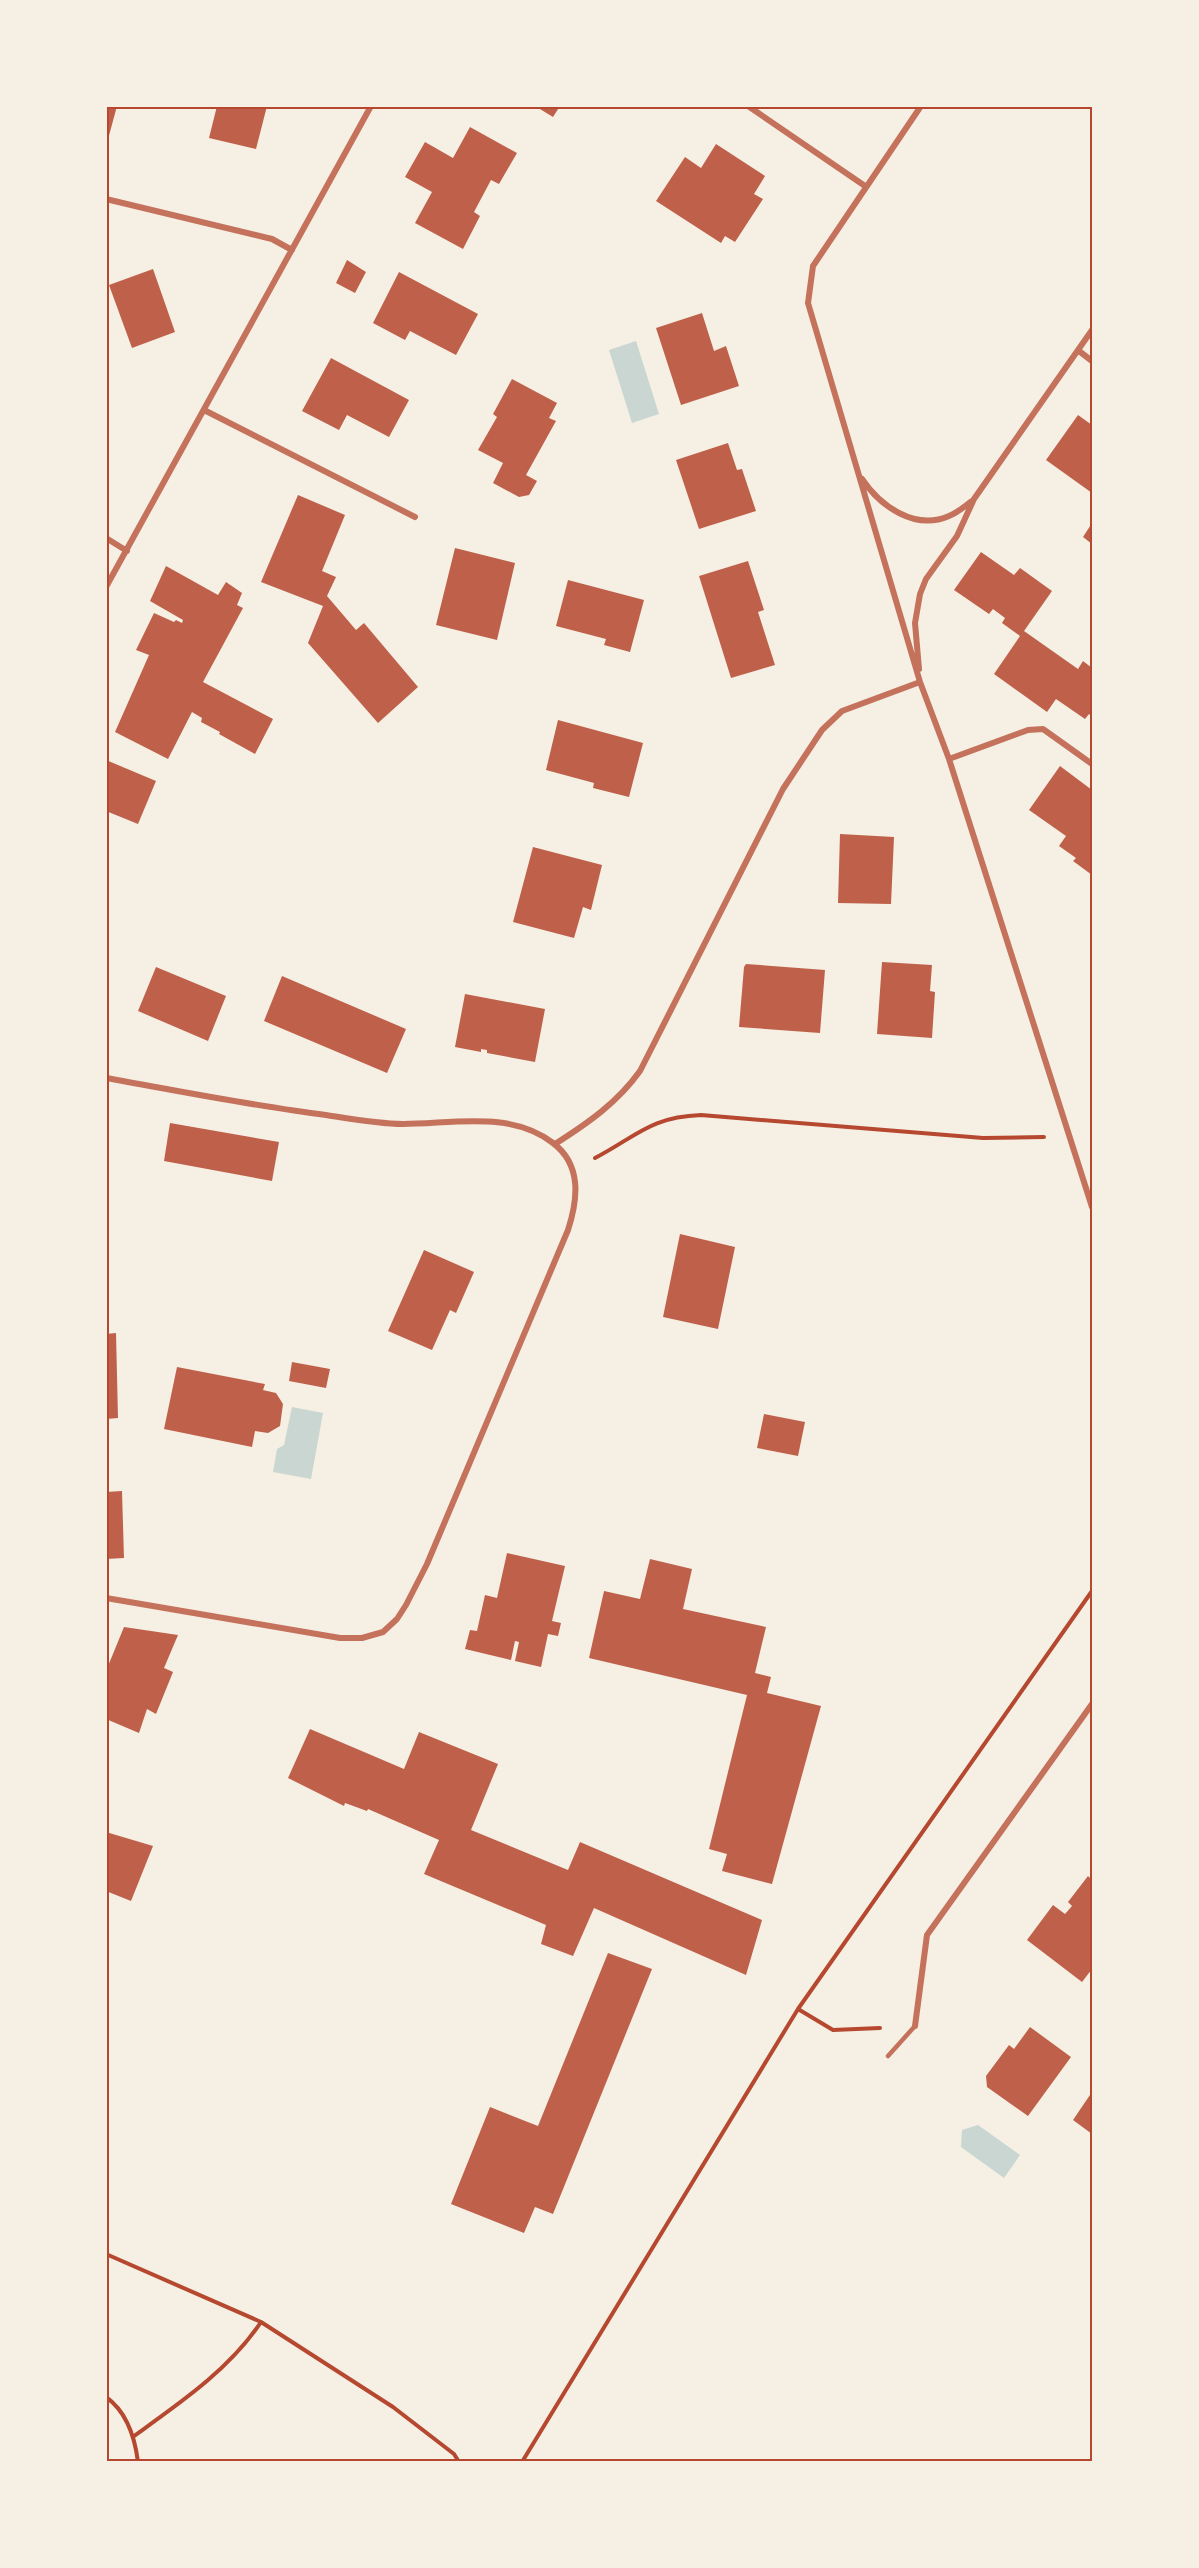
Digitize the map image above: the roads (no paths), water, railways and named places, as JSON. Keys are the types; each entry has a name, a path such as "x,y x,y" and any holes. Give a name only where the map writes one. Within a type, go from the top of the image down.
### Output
{"street":[{"path":"106,587 371,106"},
{"path":"748,106 865,186"},
{"path":"921,106 813,266 808,303 920,682 949,759 1092,1207"},
{"path":"106,199 272,239 292,250"},
{"path":"920,682 915,623 920,594 934,565 957,536 974,499 1092,330"},
{"path":"1078,351 1092,361"},
{"path":"204,410 415,517"},
{"path":"859,474 881,502 892,511 912,518 930,520 949,517 974,499"},
{"path":"106,538 127,551"},
{"path":"555,1144 618,1098 640,1071 783,789 822,730 842,711 920,682"},
{"path":"949,759 1028,730 1042,729 1092,764"},
{"path":"106,1078 324,1115 402,1124 471,1119 516,1126 555,1144 573,1169 576,1200 568,1230 427,1564 397,1619 383,1632 362,1638 340,1638 106,1598"},
{"path":"915,2026 927,1935 1092,1704"}],"lane":[{"path":"888,2056 915,2026"}]}
